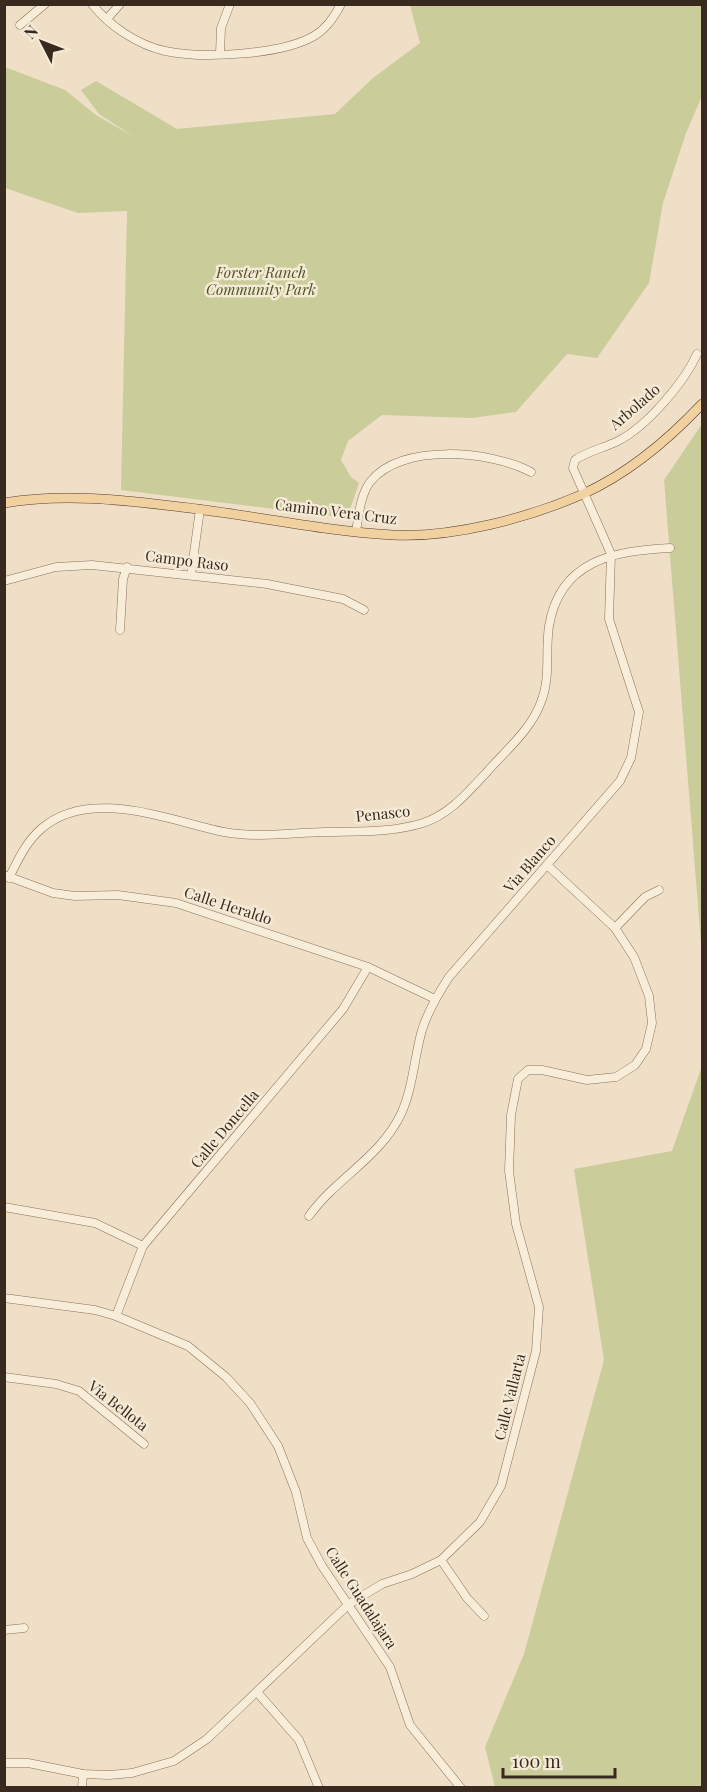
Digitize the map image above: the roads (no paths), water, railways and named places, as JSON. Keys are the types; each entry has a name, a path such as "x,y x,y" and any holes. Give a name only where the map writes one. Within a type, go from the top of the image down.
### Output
{"main road":[{"name":"Camino Vera Cruz","path":"4,503 75,496 200,509 395,535 447,532 499,523 584,494 624,470 681,426 702,404"}],"street":[{"path":"20,25 45,4"},
{"path":"92,4 129,36 165,51 220,54 273,51 315,35 334,17 341,4"},
{"path":"107,19 120,4"},
{"path":"220,54 221,28 230,4"},
{"name":"Arbolado","path":"584,494 573,468 575,460 620,440 662,405 686,377 697,354"},
{"path":"356,531 362,497 370,482 386,469 411,457 444,454 514,463 531,472"},
{"name":"Via Blanco","path":"309,1216 325,1195 361,1166 382,1144 400,1114 410,1088 422,1030 435,999 449,977 620,781 631,758 639,712 609,619 611,554 584,494"},
{"path":"191,575 200,509"},
{"name":"Penasco","path":"7,877 26,846 41,829 75,810 129,810 165,815 225,832 266,835 386,829 430,820 462,799 532,722 542,699 548,674 549,625 559,598 580,571 611,554 670,548"},
{"name":"Campo Raso","path":"4,581 56,567 92,565 127,567 267,584 343,599 364,610"},
{"path":"120,630 123,579 127,567"},
{"name":"Calle Vallarta","path":"4,1763 28,1762 83,1774 132,1773 174,1761 207,1739 349,1604 382,1584 412,1574 441,1560 480,1522 501,1486 536,1351 539,1307 516,1224 509,1171 511,1114 518,1079 528,1070 542,1070 587,1080 616,1077 635,1065 646,1049 652,1023 649,996 634,957 615,928 547,865"},
{"name":"Calle Heraldo","path":"7,877 53,894 118,895 176,903 368,967 435,999"},
{"path":"615,928 645,897 659,890"},
{"name":"Calle Doncella","path":"116,1316 144,1246 344,1009 368,967"},
{"path":"4,1206 95,1223 144,1246"},
{"name":"Calle Guadalajara","path":"4,1298 94,1310 116,1316 188,1346 226,1377 250,1403 278,1446 296,1492 307,1538 322,1566 390,1668 410,1725 461,1788"},
{"name":"Via Bellota","path":"4,1377 56,1384 79,1391 144,1444"},
{"path":"441,1560 467,1598 484,1616"},
{"path":"4,1630 24,1629"},
{"path":"257,1692 299,1740 319,1788"},
{"path":"82,1788 83,1774"}],"park label":[{"name":"Forster Ranch Community Park","path":"261,282"}]}
